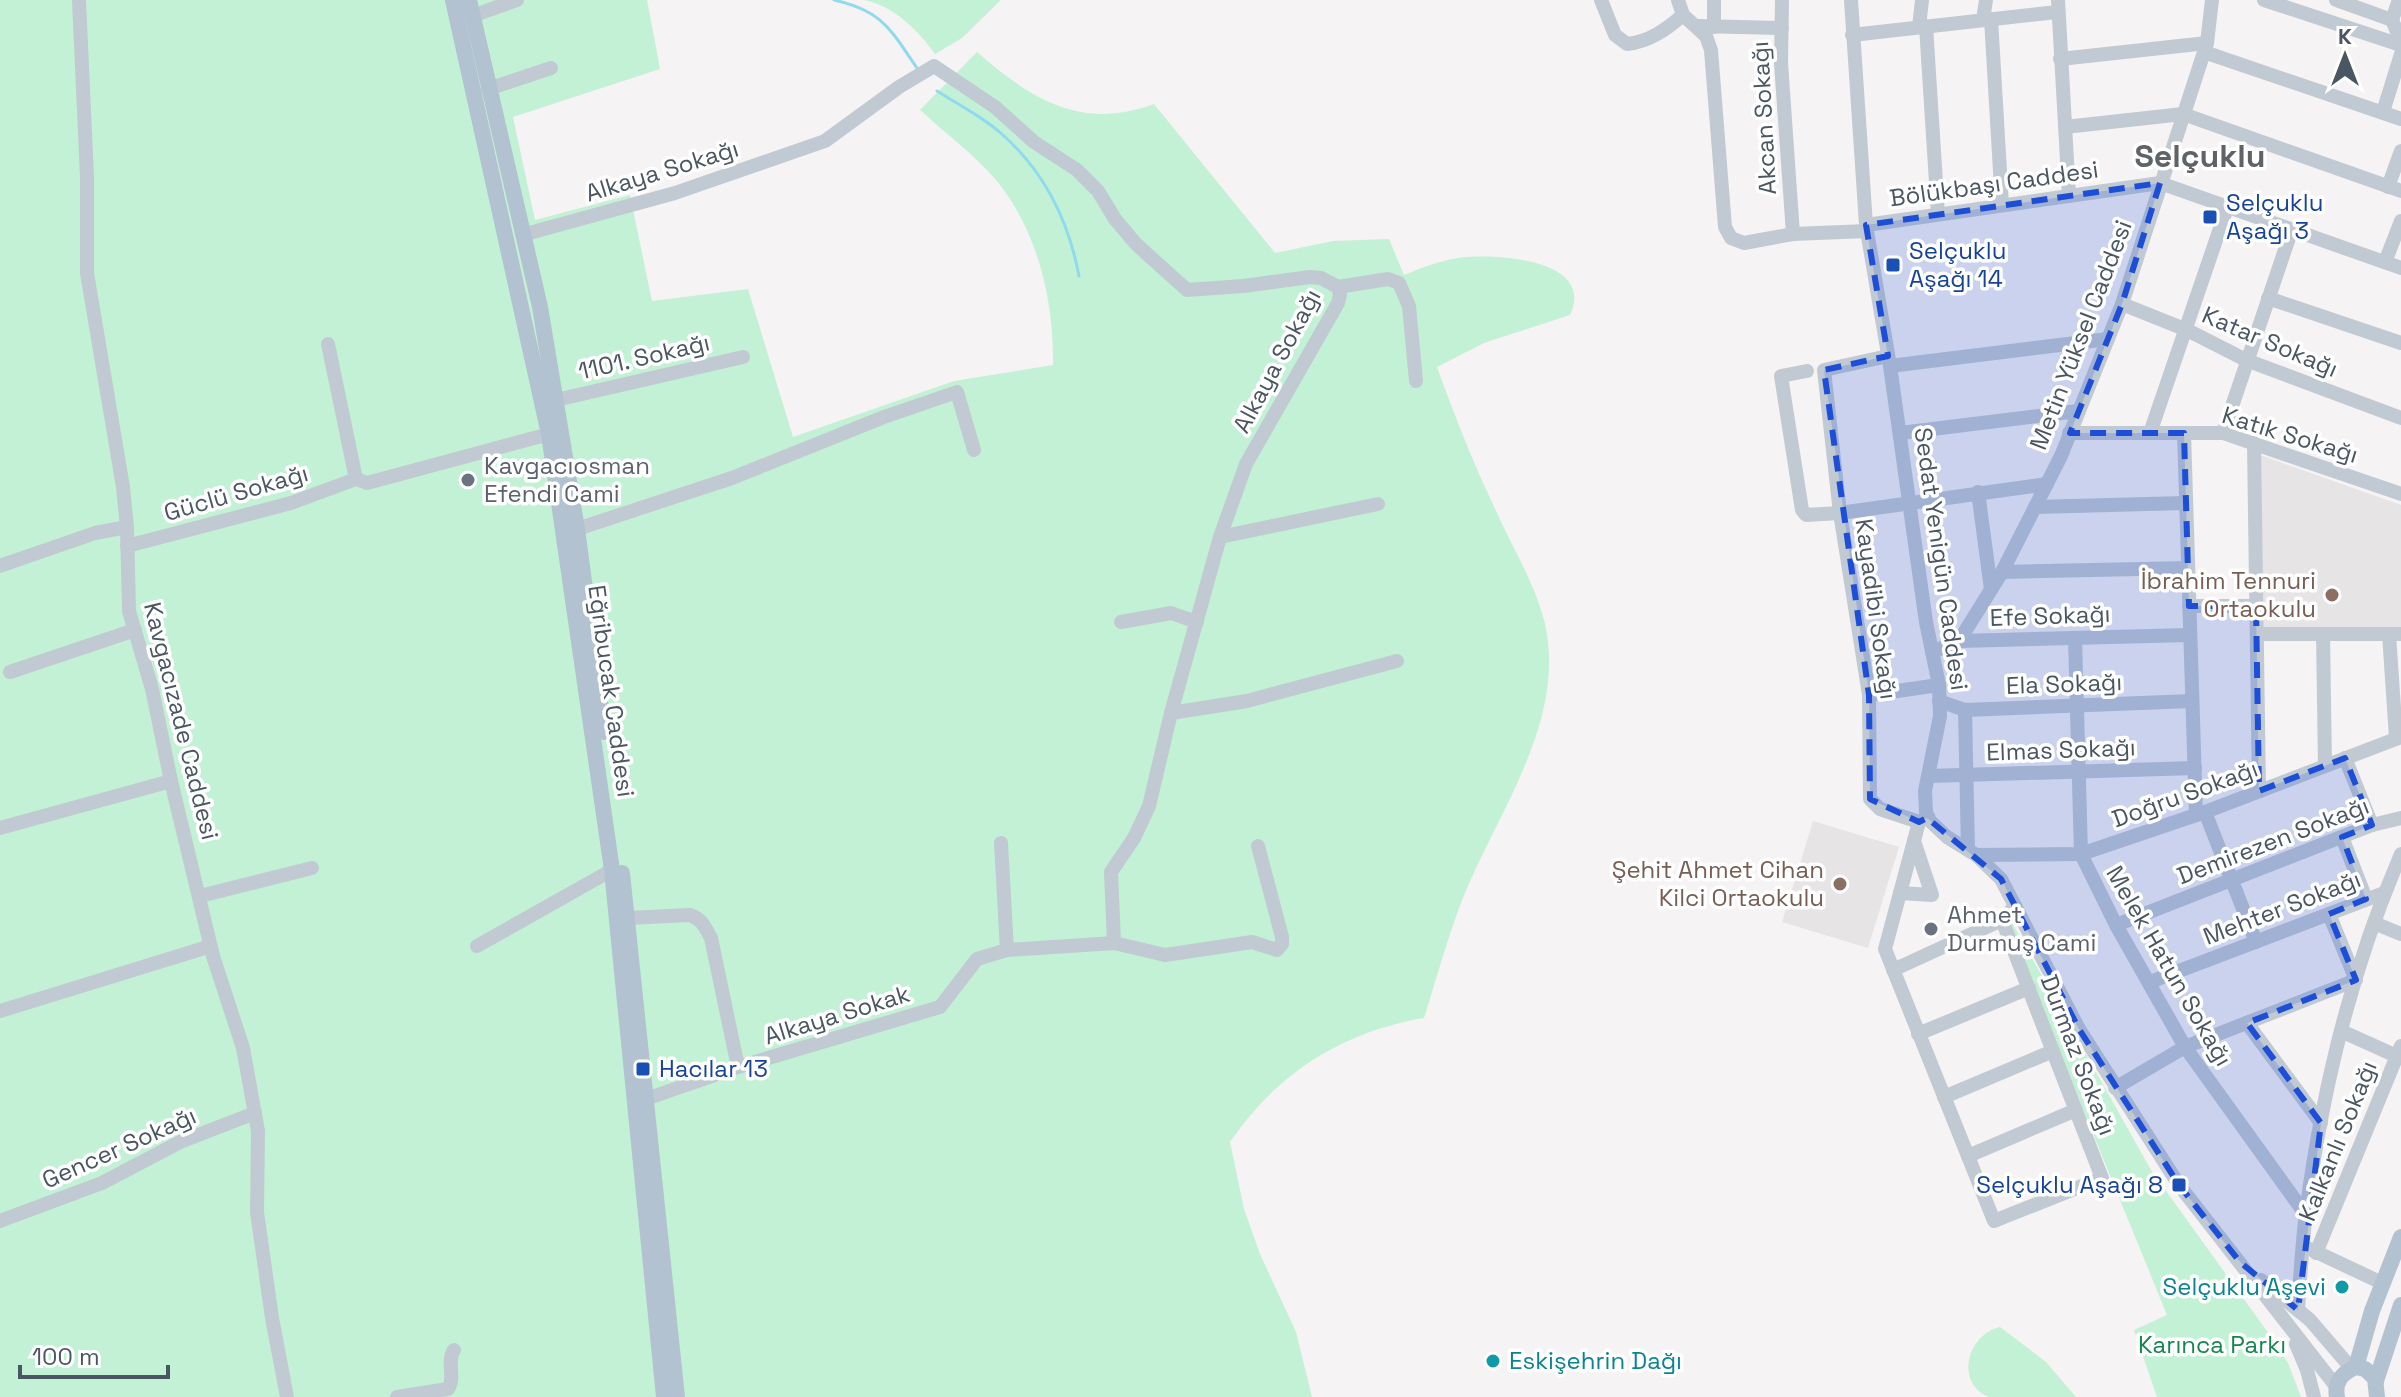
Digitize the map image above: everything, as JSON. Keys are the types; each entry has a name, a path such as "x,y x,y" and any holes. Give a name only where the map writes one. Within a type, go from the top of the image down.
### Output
{"main road":[{"name":"Eğribucak Caddesi","path":"453,0 549,434 612,870 664,1397"},
{"name":"Eğribucak Caddesi","path":"471,8 540,307 577,529 628,918 677,1397"},
{"path":"2336,1391 2342,1376 2354,1368 2401,1237"},
{"path":"2379,1391 2401,1305"},
{"path":"2354,1368 2371,1373 2379,1391"}],"street":[{"name":"Kavgacızade Caddesi","path":"79,0 87,177 87,273 123,487 129,611 152,689 211,946 243,1048 258,1131 257,1212 287,1397"},
{"path":"471,8 517,0"},
{"path":"1601,0 1615,35 1622,42 1633,44 1645,40 1666,30 1683,15"},
{"path":"1678,0 1683,15 1698,26 1782,28"},
{"path":"1714,0 1714,27"},
{"name":"Akcan Sokağı","path":"1782,0 1781,63 1793,234"},
{"name":"Sedat Yenigün Caddesi","path":"1851,0 1867,228 1939,693 1940,716 1924,802 1924,820 1914,841 1885,949 1994,1221 2102,1178"},
{"path":"1922,0 1938,214"},
{"path":"1986,0 2002,205"},
{"name":"Metin Yüksel Caddesi","path":"1959,641 2002,572 2047,484 2122,304 2206,47 2212,0"},
{"path":"2264,0 2401,43 2397,19 2399,0"},
{"path":"2336,0 2397,19"},
{"path":"1852,35 1987,20 2058,6 2069,196"},
{"name":"Bölükbaşı Caddesi","path":"1698,26 1711,50 1728,233 1737,241 1744,243 1793,234 1867,228 1938,214 2160,183 2401,268"},
{"path":"2060,59 2206,47 2401,119"},
{"path":"2383,112 2401,54"},
{"name":"Alkaya Sokağı","path":"522,235 675,193 825,141 899,87 934,66 995,107 1034,142 1077,170 1098,191 1115,219 1136,244 1187,290 1310,277 1321,278 1338,287 1338,303 1246,464 1220,537 1171,713 1149,806 1134,838 1111,872 1114,943"},
{"path":"488,89 551,68"},
{"path":"2065,127 2183,114 2395,189 2401,151"},
{"path":"2150,433 2228,205"},
{"path":"2385,262 2401,221"},
{"path":"2223,433 2292,229"},
{"path":"1338,287 1388,279 1399,283 1409,306 1416,381"},
{"path":"2268,298 2401,343"},
{"name":"Katar Sokağı","path":"2122,304 2187,330 2246,360 2401,418"},
{"path":"1889,361 2108,339"},
{"path":"328,344 356,479"},
{"name":"1101. Sokağı","path":"556,400 743,357"},
{"name":"Kayadibi Sokağı","path":"1889,361 1824,370 1840,513 1869,695 1870,799 1880,809 1924,820"},
{"path":"1807,371 1781,376 1802,510 1808,515 2047,484"},
{"path":"577,529 732,478 884,417 957,392 974,450"},
{"path":"1900,433 2078,411"},
{"name":"Katık Sokağı","path":"2069,433 2223,433 2401,494"},
{"path":"2184,433 2192,701 2201,813 2256,942"},
{"name":"Güclü Sokağı","path":"127,546 291,503 356,479 367,483 549,434"},
{"path":"2254,443 2259,791"},
{"path":"1978,492 1991,589"},
{"path":"2035,507 2185,503"},
{"path":"1220,537 1378,504"},
{"path":"0,566 95,533 127,527"},
{"path":"2002,572 2188,568"},
{"path":"2189,606 2256,606"},
{"path":"1121,622 1171,613 1197,622"},
{"path":"10,672 135,630"},
{"path":"2257,634 2395,634 2398,737"},
{"path":"2323,634 2325,766"},
{"name":"Efe Sokağı","path":"1959,641 2190,635"},
{"path":"2075,638 2081,854"},
{"path":"1932,652 1959,641"},
{"path":"1171,713 1247,701 1397,661"},
{"path":"1869,695 1939,693"},
{"name":"Ela Sokağı","path":"1939,693 1965,710 2192,701"},
{"path":"1965,710 1972,852"},
{"name":"Doğru Sokağı","path":"1972,852 2081,854 2201,813 2398,737"},
{"path":"2345,758 2372,825"},
{"name":"Elmas Sokağı","path":"1929,776 2195,768"},
{"path":"0,828 171,781"},
{"name":"Demirezen Sokağı","path":"2116,925 2372,825 2401,818"},
{"path":"1924,820 1972,852 2001,879 2079,1029 2115,1088 2179,1185 2336,1391"},
{"path":"2342,837 2366,899"},
{"path":"1900,893 1932,895 1914,841"},
{"path":"1001,843 1007,950"},
{"name":"Alkaya Sokak","path":"628,918 690,915 697,917 704,925 711,938 738,1067 940,1007 977,959 1007,950 1114,943 1165,955 1252,942 1273,950 1279,949 1282,937 1258,846"},
{"name":"Melek Hatun Sokağı","path":"2081,854 2116,925 2185,1047 2306,1215"},
{"path":"2298,1310 2310,1249 2306,1215 2321,1123 2341,1031 2384,893 2401,854"},
{"path":"200,896 312,868"},
{"path":"477,946 612,870"},
{"name":"Mehter Sokağı","path":"2150,982 2384,893"},
{"path":"1893,970 2002,920 2015,906"},
{"path":"2329,914 2356,980"},
{"name":"Durmaz Sokağı","path":"2002,920 2102,1178"},
{"path":"2374,923 2401,934"},
{"path":"0,1011 211,946"},
{"path":"2115,1088 2185,1047 2356,980"},
{"path":"1918,1034 2029,988"},
{"path":"2247,1023 2321,1123"},
{"path":"2341,1031 2400,1053"},
{"path":"1944,1097 2053,1051"},
{"name":"Kalkanlı Sokağı","path":"2310,1249 2400,1053"},
{"path":"646,1099 738,1067"},
{"path":"1968,1156 2076,1110"},
{"name":"Gencer Sokağı","path":"0,1221 102,1183 180,1142 255,1113"},
{"path":"2310,1249 2382,1283"},
{"path":"2240,1262 2310,1320 2354,1368"},
{"path":"2288,1325 2307,1370 2314,1397"},
{"path":"397,1397 448,1389 451,1382 450,1360 454,1350"}],"highlighted area":[{"path":"2160,183 2122,304 2070,433 2184,433 2189,606 2256,606 2259,791 2345,758 2372,825 2342,837 2366,899 2329,914 2356,980 2247,1023 2321,1123 2298,1310 2240,1262 2179,1185 2079,1029 2001,879 1927,818 1919,822 1870,799 1869,695 1824,370 1888,356 1866,225"}],"shaded area":[{"name":"İbrahim Tennuri Ortaokulu","path":"2260,455 2401,505 2401,634 2264,634"},
{"name":"Şehit Ahmet Cihan Kilci Ortaokulu","path":"1813,821 1899,847 1868,948 1782,922"}],"green space":[{"path":"0,0 647,0 660,69 513,117 535,220 630,195 652,301 748,289 793,437 954,381 1053,365 1047,292 1023,222 988,171 920,110 977,52 1017,84 1058,106 1103,114 1154,104 1275,253 1333,241 1389,239 1404,275 1451,259 1493,257 1536,263 1569,281 1574,296 1570,315 1484,343 1437,367 1480,477 1530,581 1545,624 1549,661 1546,697 1524,768 1461,903 1424,1018 1366,1034 1314,1059 1269,1095 1230,1142 1244,1209 1260,1254 1296,1332 1312,1397 0,1397"},
{"path":"864,0 1001,0 962,38 935,54 921,36 895,13"},
{"name":"Karınca Parkı","path":"2011,921 2151,1170 2274,1341 2288,1363 2301,1397 2157,1397 2134,1330 2167,1315 2010,930"},
{"path":"2000,1327 2046,1362 2076,1397 1989,1397 1978,1391 1972,1382 1969,1360 1979,1339"}],"waterway":[{"path":"834,0 851,4 875,16 900,42 917,68"},
{"path":"937,91 997,129 1032,166 1062,218 1079,276"}],"place":[{"name":"Selçuklu Aşağı 3","path":"2210,217"},
{"name":"Selçuklu Aşağı 14","path":"1893,265"},
{"name":"Kavgacıosman Efendi Cami","path":"468,480"},
{"name":"İbrahim Tennuri Ortaokulu","path":"2332,595"},
{"name":"Şehit Ahmet Cihan Kilci Ortaokulu","path":"1840,884"},
{"name":"Ahmet Durmuş Cami","path":"1931,929"},
{"name":"Hacılar 13","path":"643,1069"},
{"name":"Selçuklu Aşağı 8","path":"2179,1185"},
{"name":"Selçuklu Aşevi","path":"2342,1287"},
{"name":"Eskişehrin Dağı","path":"1493,1361"}],"district":[{"name":"Selçuklu","path":"2200,156"}]}
